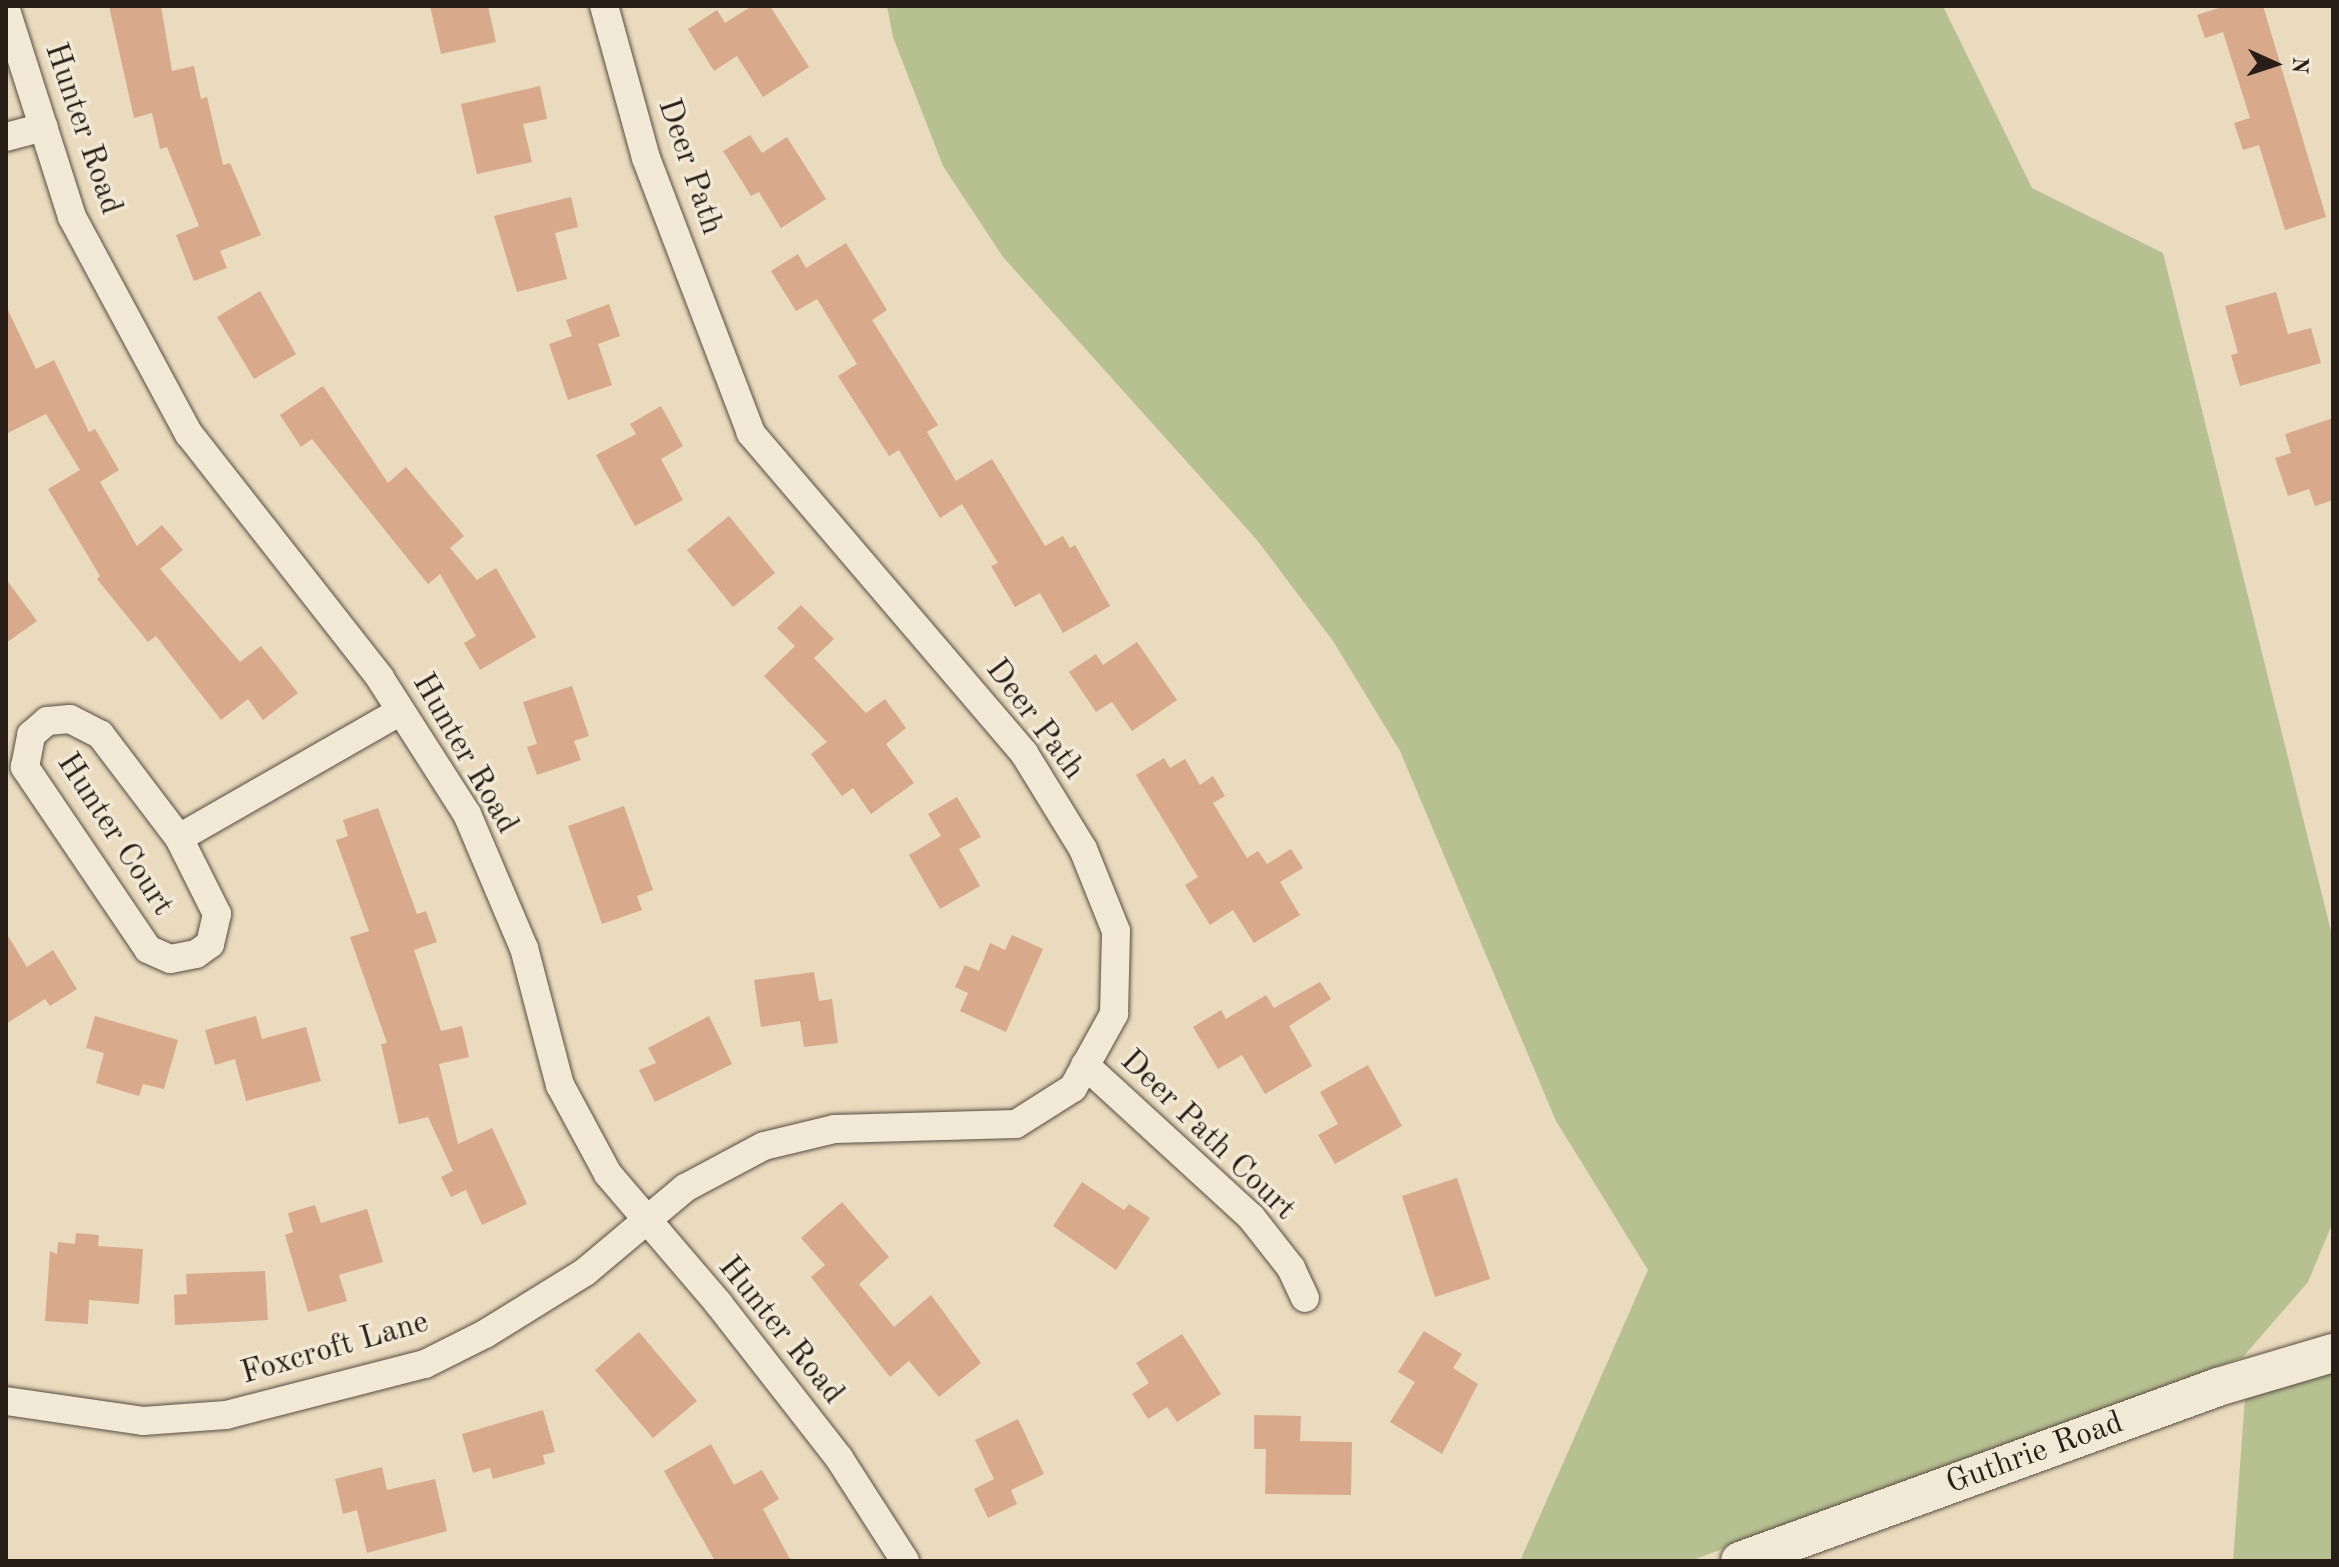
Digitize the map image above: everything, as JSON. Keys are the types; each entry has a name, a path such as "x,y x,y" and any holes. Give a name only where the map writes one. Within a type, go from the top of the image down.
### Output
{"street":[{"name":"Deer Path","path":"604,6 646,158 751,433 1024,753 1083,849 1116,931 1114,1014 1073,1088 1016,1124 835,1129 764,1146 685,1188 644,1221"},
{"name":"Hunter Road","path":"6,10 72,217 189,434 380,678 467,814 524,948 560,1085 608,1174 644,1221 718,1303 839,1458 905,1561"},
{"path":"6,137 44,127"},
{"name":"Hunter Court","path":"179,838 399,712"},
{"name":"Hunter Court","path":"70,719 100,734 179,838 217,914 210,944 187,957 170,959 148,949 25,767 31,735 47,721 70,719"},
{"name":"Deer Path Court","path":"1085,1065 1251,1217 1291,1268 1305,1298"},
{"name":"Foxcroft Lane","path":"6,1401 143,1421 226,1415 357,1385 425,1364 485,1334 585,1272 644,1221"},
{"name":"Guthrie Road","path":"1740,1561 2218,1387 2333,1353"}],"green space":[{"path":"887,6 1943,6 2032,188 2163,253 2333,939 2333,1222 2308,1282 2243,1357 1690,1561 1520,1561 1648,1270 1556,1121 1400,751 1333,641 1257,540 1003,257 943,166 893,37"},
{"path":"2333,1371 2333,1561 2233,1561 2245,1398"}],"building":[{"path":"109,6 161,6 172,71 194,66 201,99 207,97 223,165 230,163 261,235 220,251 227,268 194,281 176,235 199,226 167,147 160,149 152,113 134,118"},
{"path":"430,6 488,6 496,42 441,54"},
{"path":"752,6 770,6 809,67 763,97 737,56 714,71 688,29 717,10 725,23"},
{"path":"2225,6 2263,6 2326,217 2285,230 2259,145 2243,150 2234,123 2250,118 2223,32 2205,38 2197,15"},
{"path":"540,86 547,119 523,124 532,162 477,174 461,104"},
{"path":"750,135 762,153 787,137 826,199 781,228 759,192 751,196 723,151"},
{"path":"571,197 578,227 555,233 567,279 517,292 494,216"},
{"path":"846,243 887,310 872,320 938,425 927,432 956,481 992,459 1045,546 1063,536 1070,548 1075,545 1110,606 1063,633 1040,593 1015,607 991,566 998,563 962,504 940,518 899,450 889,456 838,376 857,364 817,299 796,311 771,271 798,254 806,268"},
{"path":"260,291 296,354 254,379 217,317"},
{"path":"2276,292 2288,334 2311,328 2321,363 2240,386 2231,355 2238,353 2225,306"},
{"path":"609,304 620,336 598,344 612,385 568,400 549,344 572,336 566,320"},
{"path":"6,306 36,369 54,360 89,432 95,429 119,470 100,482 137,546 162,525 183,550 160,569 240,662 261,646 298,693 263,720 248,699 221,720 156,636 148,642 97,579 100,576 48,489 80,470 46,414 6,434"},
{"path":"323,386 388,483 406,467 464,536 450,548 477,580 496,568 536,637 480,670 464,643 476,636 440,574 428,584 312,439 301,447 280,415"},
{"path":"661,406 683,446 661,459 683,500 635,526 596,455 636,434 630,424"},
{"path":"2333,418 2333,500 2315,506 2309,489 2288,496 2275,458 2291,453 2285,434"},
{"path":"729,516 775,573 733,607 687,550"},
{"path":"6,579 37,621 6,643"},
{"path":"801,605 834,639 814,658 866,713 885,699 906,728 886,744 914,783 871,814 853,788 842,796 811,754 827,742 764,676 795,646 777,628"},
{"path":"1137,642 1177,700 1132,731 1112,702 1096,712 1069,672 1096,654 1103,665"},
{"path":"572,686 589,736 574,741 581,760 537,775 527,747 537,744 523,702"},
{"path":"1164,758 1170,768 1185,759 1200,785 1213,776 1225,796 1213,803 1247,858 1258,851 1267,864 1291,849 1303,868 1280,882 1300,915 1254,943 1233,910 1210,925 1185,885 1198,877 1136,775"},
{"path":"957,797 981,837 959,849 980,886 940,909 909,855 941,836 928,814"},
{"path":"624,806 653,890 637,896 642,910 602,924 568,826"},
{"path":"378,808 417,914 426,911 437,942 414,950 441,1031 462,1026 469,1057 439,1064 458,1144 492,1128 527,1204 482,1225 466,1190 451,1197 441,1177 453,1171 428,1117 399,1124 381,1044 387,1043 350,937 369,931 336,840 348,836 343,820"},
{"path":"6,933 27,967 53,950 77,989 50,1006 45,999 6,1024"},
{"path":"1012,935 1043,949 1006,1032 960,1011 968,993 955,987 965,965 979,971 990,943 1005,950"},
{"path":"814,972 819,1001 832,999 838,1043 804,1047 800,1021 761,1027 754,980"},
{"path":"1320,982 1331,999 1289,1026 1312,1066 1265,1094 1242,1055 1218,1069 1193,1027 1221,1010 1226,1019 1266,995 1274,1008"},
{"path":"95,1016 178,1040 164,1089 143,1084 139,1096 96,1083 104,1053 86,1048"},
{"path":"256,1016 262,1039 306,1027 321,1081 246,1101 235,1059 215,1065 205,1030"},
{"path":"709,1016 732,1064 655,1102 639,1070 656,1063 648,1048"},
{"path":"1368,1065 1402,1126 1335,1164 1318,1135 1338,1124 1320,1092"},
{"path":"1457,1178 1490,1279 1435,1297 1402,1196"},
{"path":"1082,1182 1124,1210 1129,1204 1150,1218 1116,1270 1053,1226"},
{"path":"842,1202 889,1257 859,1284 894,1327 931,1295 981,1363 939,1397 909,1361 890,1377 811,1277 825,1265 801,1238"},
{"path":"315,1205 321,1223 367,1209 383,1262 339,1275 347,1301 308,1312 285,1235 293,1232 288,1213"},
{"path":"76,1233 99,1235 98,1246 143,1249 139,1304 89,1300 88,1324 45,1321 50,1251 57,1254 58,1242 75,1244"},
{"path":"265,1271 268,1320 175,1325 174,1295 187,1294 186,1274"},
{"path":"1424,1331 1462,1354 1453,1368 1478,1384 1442,1454 1390,1422 1415,1382 1398,1372"},
{"path":"639,1332 697,1401 653,1438 595,1370"},
{"path":"1182,1334 1221,1394 1177,1422 1167,1407 1148,1419 1132,1394 1149,1383 1136,1363"},
{"path":"543,1410 555,1452 543,1455 545,1464 493,1479 490,1468 473,1473 462,1434"},
{"path":"1254,1415 1301,1416 1300,1441 1352,1442 1351,1495 1265,1494 1266,1449 1254,1449"},
{"path":"1018,1419 1044,1474 1011,1490 1017,1504 988,1518 974,1489 994,1479 975,1440"},
{"path":"711,1444 734,1485 762,1470 779,1499 763,1509 791,1561 715,1561 664,1471"},
{"path":"382,1467 387,1490 435,1479 447,1531 367,1553 357,1510 343,1514 335,1479"}]}
